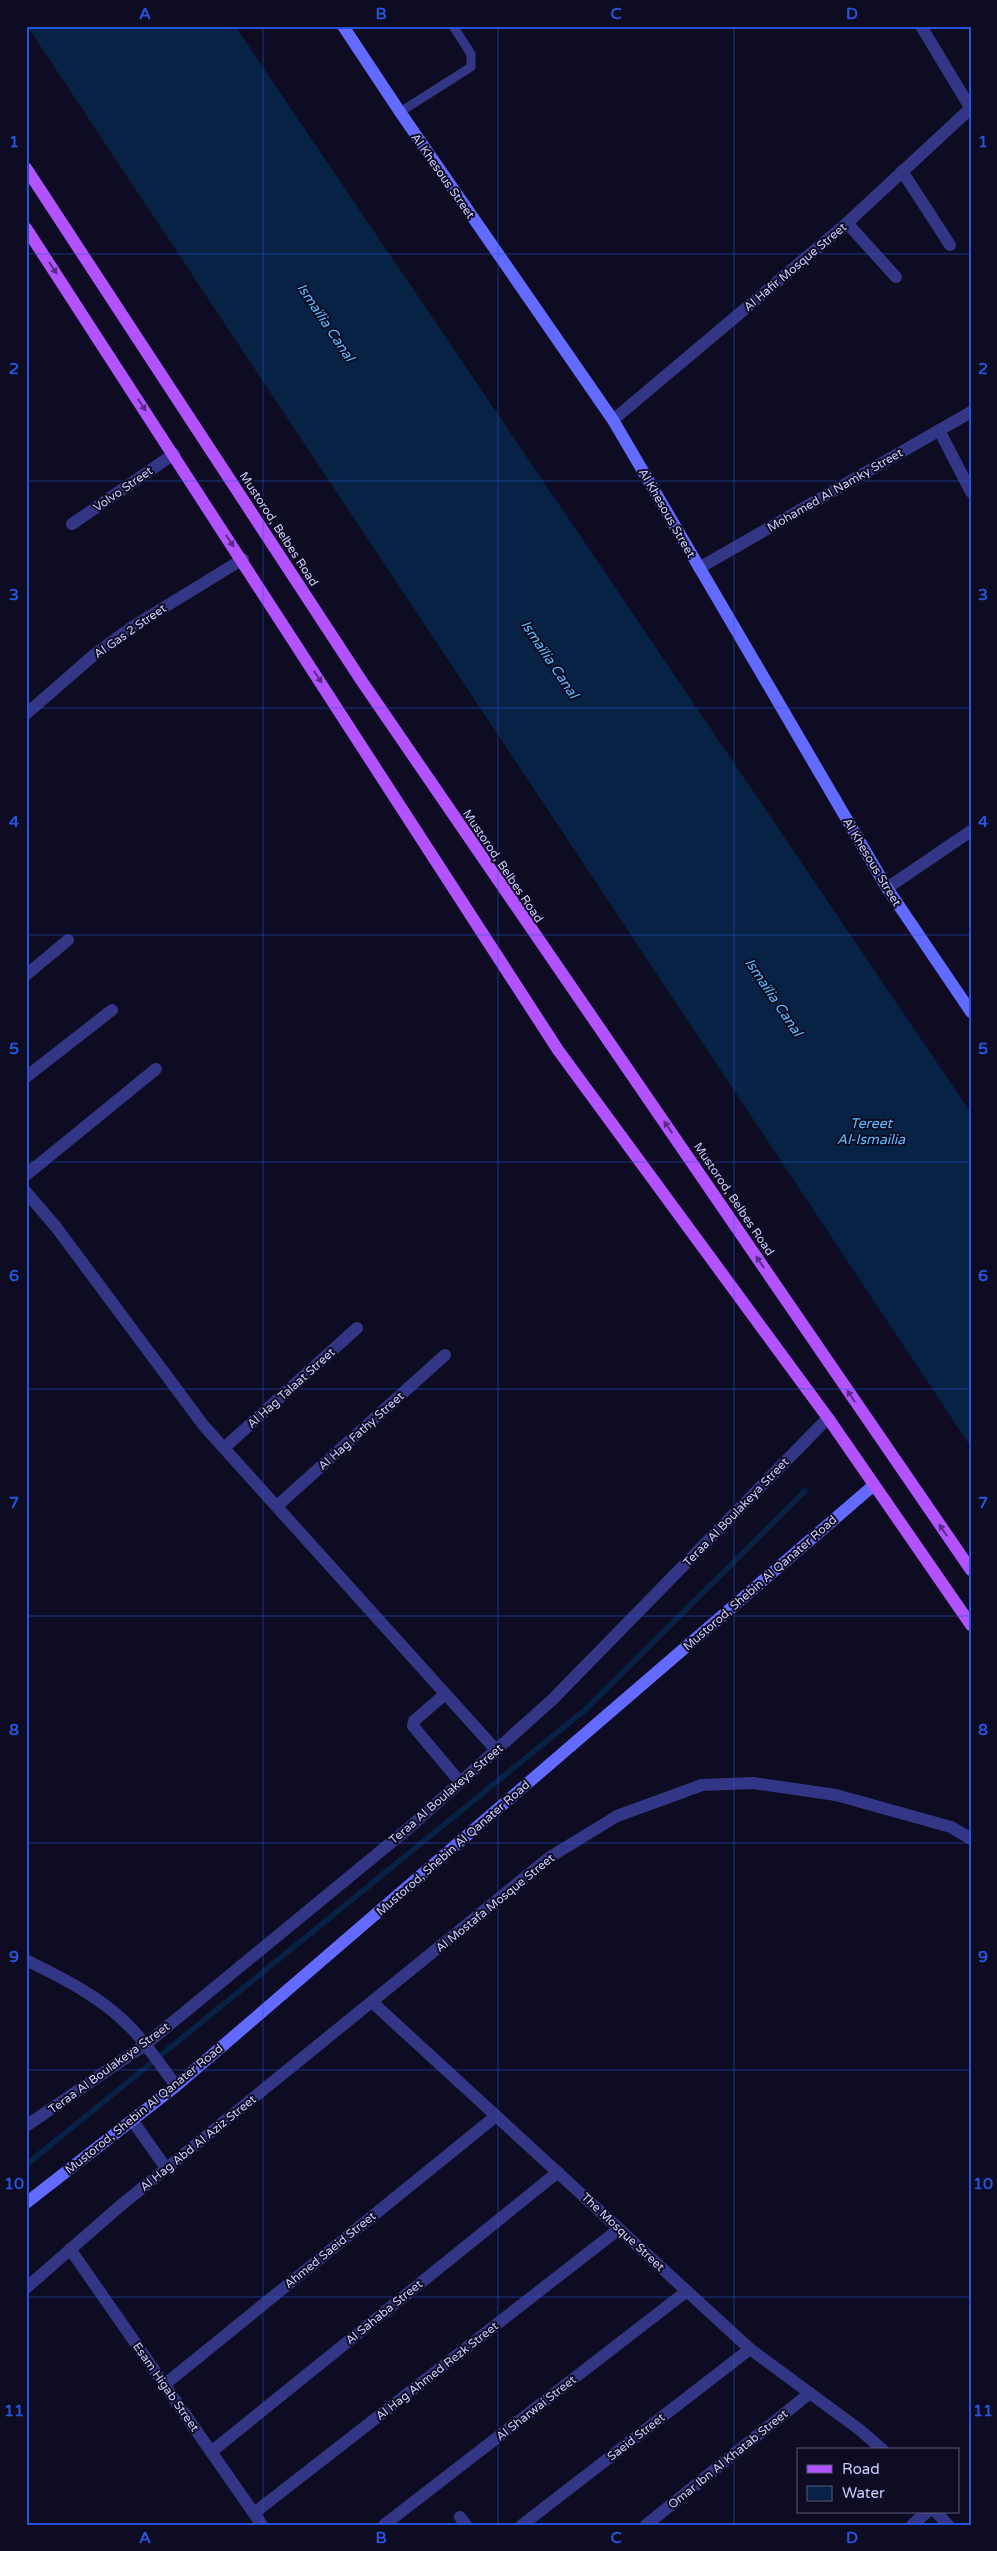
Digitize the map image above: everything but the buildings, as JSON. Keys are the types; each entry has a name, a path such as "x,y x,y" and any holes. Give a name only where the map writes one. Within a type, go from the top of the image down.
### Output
{"main road":[{"name":"Al Khesous Street","path":"343,26 400,112 613,420 887,888 969,1007"},
{"name":"Mustorod, Belbes Road","path":"26,168 366,688 971,1570"},
{"path":"26,228 243,559 558,1050 828,1418 971,1625"},
{"name":"Mustorod, Shebin Al Qanater Road","path":"26,2203 176,2086 874,1485"}],"street":[{"path":"921,26 971,108"},
{"name":"Al Hafir Mosque Street","path":"613,420 847,223 971,108"},
{"path":"902,171 950,245"},
{"path":"847,223 896,277"},
{"name":"Mohamed Al Namky Street","path":"699,568 971,412"},
{"path":"938,430 971,492"},
{"name":"Volvo Street","path":"72,524 174,454"},
{"name":"Al Gas 2 Street","path":"26,714 95,654 132,627 243,559"},
{"path":"887,888 971,830"},
{"path":"26,975 68,940"},
{"path":"26,1077 112,1010"},
{"path":"26,1175 156,1069"},
{"path":"26,1192 56,1227 181,1397 496,1750"},
{"name":"Al Hag Talaat Street","path":"225,1448 357,1328"},
{"name":"Al Hag Fathy Street","path":"277,1506 445,1355"},
{"name":"Teraa Al Boulakeya Street","path":"26,2126 146,2044 410,1827 552,1700 828,1418"},
{"path":"445,1694 416,1719 413,1726 460,1782"},
{"name":"Al Mostafa Mosque Street","path":"372,2002 550,1857 617,1816 702,1785 753,1783 836,1795 951,1828 971,1839"},
{"path":"26,1960 75,1984 119,2016 146,2044 176,2086"},
{"name":"The Mosque Street","path":"372,2002 750,2348 879,2448"},
{"name":"Al Hag Abd Al Aziz Street","path":"26,2288 166,2168 372,2002"},
{"name":"Ahmed Saeid Street","path":"164,2385 496,2116"},
{"path":"132,2120 166,2168"},
{"name":"Al Sahaba Street","path":"211,2452 558,2172"},
{"name":"Al Hag Ahmed Rezk Street","path":"254,2513 619,2229"},
{"name":"Esam Higab Street","path":"70,2249 262,2525"},
{"name":"Al Sharwai Street","path":"384,2525 688,2291"},
{"name":"Saeid Street","path":"522,2525 750,2348"},
{"name":"Omar Ibn Al Khatab Street","path":"646,2525 810,2393"},
{"path":"912,2525 925,2514"},
{"path":"938,2514 948,2525"}],"lane":[{"path":"400,112 471,67 471,54 452,26"}],"water":[{"name":"Tereet Al-Ismailia","path":"27,26 235,26 971,1113 971,1447"}],"waterway":[{"path":"26,2165 586,1709 805,1491"}],"water label":[{"name":"Ismaïlia Canal","path":"326,322"},
{"name":"Ismaïlia Canal","path":"550,659"},
{"name":"Ismaïlia Canal","path":"774,997"}]}
